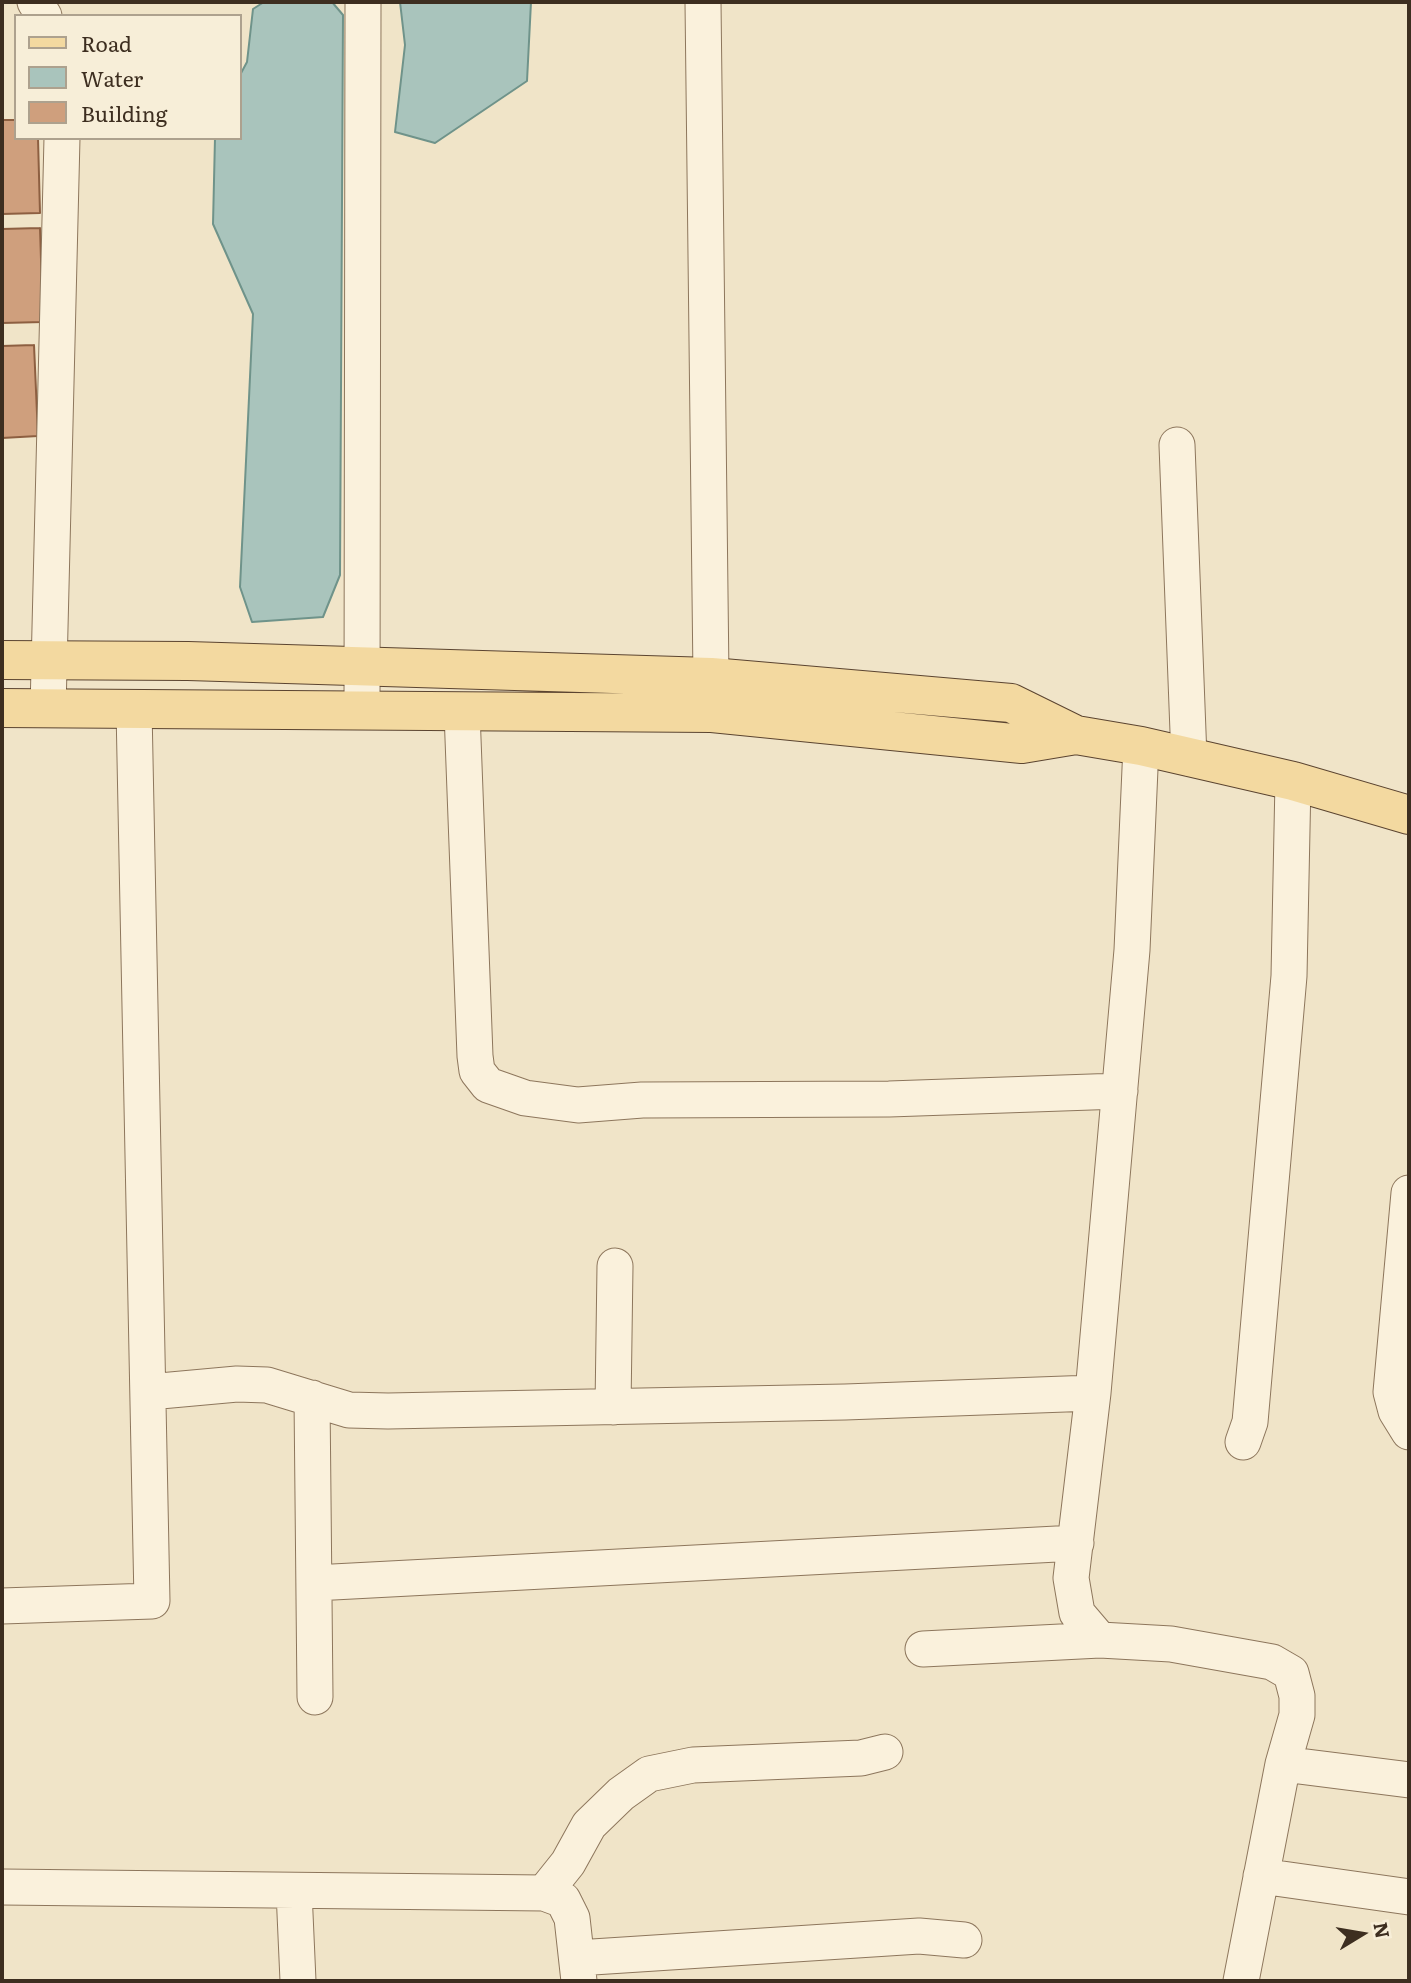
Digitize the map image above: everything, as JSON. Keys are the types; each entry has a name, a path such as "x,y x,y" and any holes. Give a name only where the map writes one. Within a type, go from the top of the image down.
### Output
{"main road":[{"path":"2,660 188,661 711,677 1011,703 1076,735 1141,746 1293,781 1409,815"},
{"path":"2,708 712,713 1022,744 1076,735"}],"street":[{"path":"362,710 363,2"},
{"path":"703,2 711,677"},
{"path":"48,709 50,541 62,140"},
{"path":"1177,445 1189,758"},
{"path":"2,1606 152,1601 134,709"},
{"path":"462,712 474,1056 477,1071 488,1085 525,1098 578,1105 642,1100 889,1099 1120,1091"},
{"path":"1100,1640 1077,1613 1071,1578 1093,1394 1132,950 1141,746"},
{"path":"1243,1442 1250,1422 1287,990 1293,781"},
{"path":"1409,1193 1391,1392 1396,1411 1409,1432"},
{"path":"613,1407 615,1266"},
{"path":"149,1392 237,1384 267,1385 349,1410 613,1407 1093,1394"},
{"path":"312,1398 316,1698"},
{"path":"314,1583 1076,1543"},
{"path":"923,1649 1100,1640 1184,1647 1272,1662 1291,1673 1297,1696 1297,1715 1283,1764 1241,1981"},
{"path":"544,1893 568,1863 589,1825 621,1794 649,1774 693,1765 861,1758 885,1752"},
{"path":"1283,1764 1409,1780"},
{"path":"1261,1876 1409,1897"},
{"path":"2,1887 544,1893 564,1900 572,1918 578,1970 919,1936 964,1940"},
{"path":"294,1891 298,1981"}],"water":[{"path":"264,2 332,2 343,15 340,575 323,617 252,622 240,587 253,314 213,224 215,140 242,140 242,71 247,62 253,9"},
{"path":"400,2 531,2 527,81 435,143 395,132 405,45"}],"building":[{"path":"2,120 14,120 14,140 38,140 40,213 2,214"},
{"path":"40,228 43,322 2,323 2,229"},
{"path":"34,345 38,436 2,438 2,346"}]}
